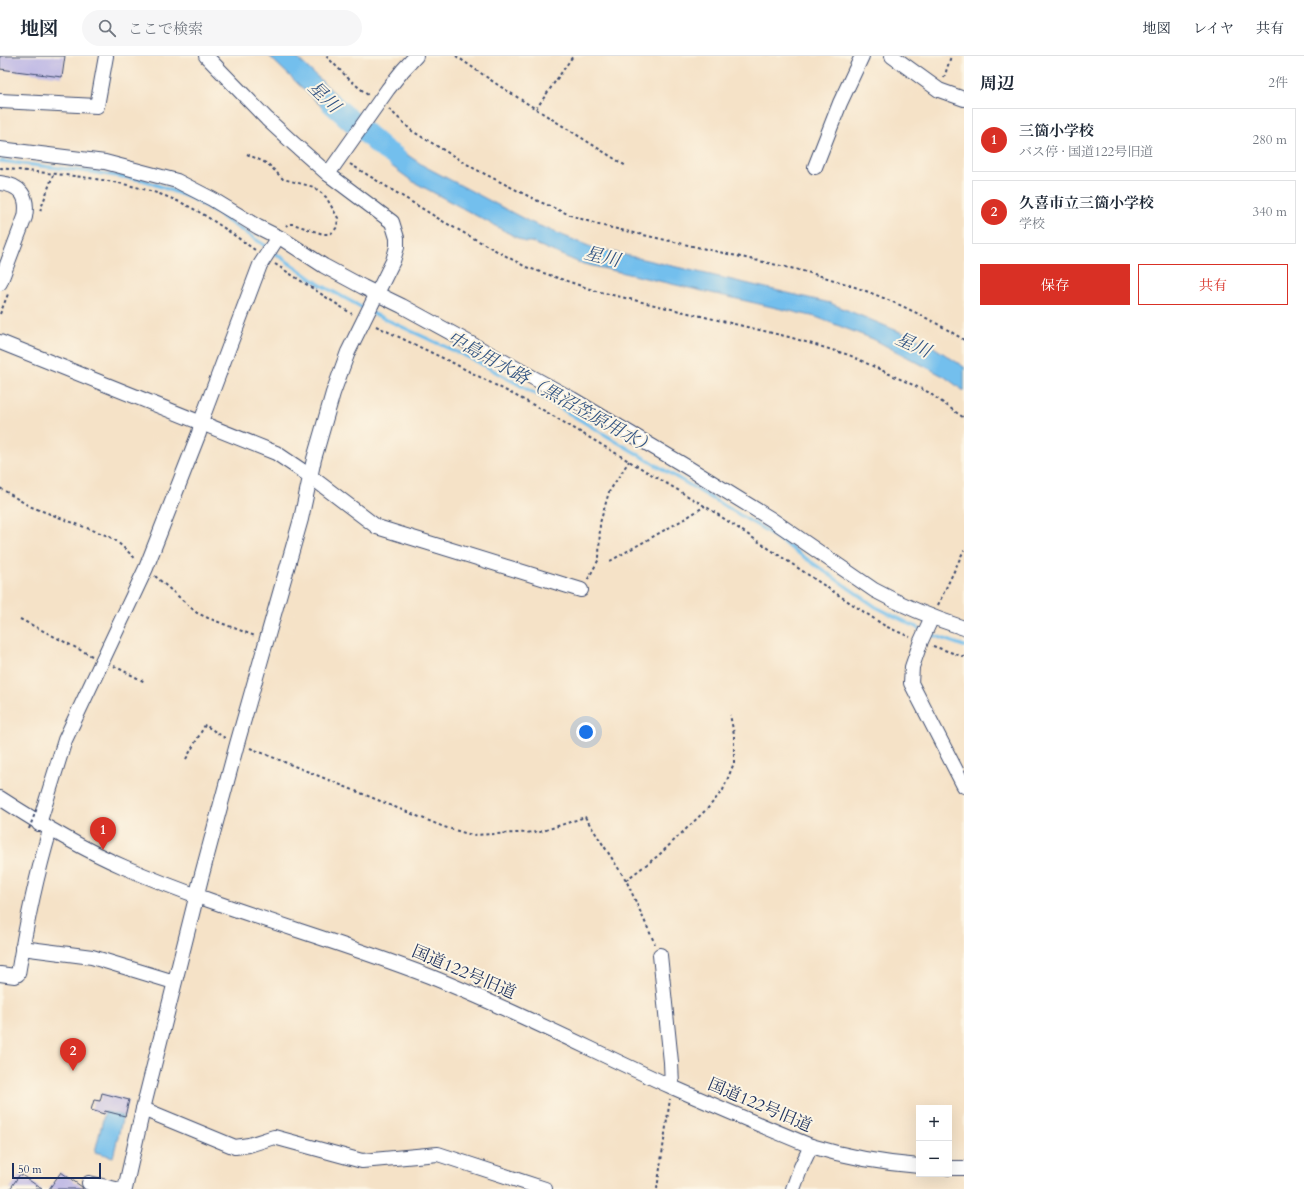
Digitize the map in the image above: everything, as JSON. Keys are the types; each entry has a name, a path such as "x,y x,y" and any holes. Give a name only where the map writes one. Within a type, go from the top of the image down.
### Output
{"street":[{"path":"0,101 97,106 106,56"},
{"path":"125,1189 174,982 237,744 301,519 310,476 333,393 348,352 393,261 397,247 397,238 392,222 328,174 267,119 206,56"},
{"path":"328,174 345,158 379,102 402,70 416,56"},
{"path":"815,167 840,102 862,56"},
{"path":"892,56 939,90 964,99"},
{"path":"0,149 105,162 177,181 212,199 258,227 273,246 324,266 375,298 572,399 735,495 874,590 930,621 964,628"},
{"path":"0,182 16,188 22,193 27,208 0,283"},
{"path":"0,974 15,976 18,974 42,854 39,828 65,740 146,568 260,264 273,246"},
{"path":"0,342 276,453 310,476 377,527 581,590"},
{"path":"930,621 920,641 912,667 911,683 964,786"},
{"name":"国道122号旧道","path":"0,798 39,828 122,866 197,896 399,965 441,981 502,1007 672,1086 811,1146 864,1160 916,1166"},
{"path":"22,948 92,957 174,982"},
{"path":"660,955 672,1086"},
{"path":"143,1109 235,1147 249,1145 274,1137 362,1161 438,1154 545,1189"},
{"path":"793,1189 811,1146"},
{"path":"952,1168 964,1168"},
{"path":"89,1183 116,1189"}],"path":[{"path":"326,56 362,90 379,102 412,131 475,169 538,201 570,215 599,225 832,278 907,308 964,340"},
{"path":"456,56 626,166"},
{"path":"536,109 573,56"},
{"path":"939,90 951,56"},
{"path":"247,154 268,164 283,179 314,187 322,194 333,208 338,218 337,227 330,234 323,234 293,224 288,224 273,246"},
{"path":"345,158 444,222 526,267 596,291 789,337 849,355 928,392 964,418"},
{"path":"0,168 131,185 160,194 191,208 211,220 273,246 365,320 536,406 705,506 885,626 920,641 964,656"},
{"path":"322,194 327,191"},
{"path":"581,590 599,559 600,523 609,492 629,461"},
{"path":"610,561 705,506"},
{"path":"930,621 964,550"},
{"path":"20,619 145,682"},
{"path":"626,880 659,855 708,808 722,790 734,763 734,734 730,715"},
{"path":"186,759 205,725 237,744 444,827 472,835 540,832 585,817 626,880 660,955"},
{"path":"37,808 39,828"},
{"path":"656,1189 672,1086"}],"water":[{"path":"269,56 295,56 358,115 347,131"},
{"path":"378,135 424,166 530,222 591,247 830,303 929,344 964,367 964,391 945,377 873,339 816,317 580,263 531,242 525,242 412,181 367,148"},
{"path":"105,1111 123,1116 113,1157 95,1152"}],"building":[{"path":"0,56 65,56 62,77 0,69"},
{"path":"102,1093 129,1100 125,1116 105,1111 104,1114 91,1110 94,1100 100,1101"},
{"path":"61,1172 82,1187 83,1189 49,1189"},
{"path":"20,1174 42,1189 10,1189"}],"waterway":[{"name":"星川","path":"331,103 385,150 396,157"},
{"name":"中島用水路（黒沼笠原用水）","path":"0,161 143,180 191,198 267,247"},
{"name":"中島用水路（黒沼笠原用水）","path":"272,251 319,284 365,309"},
{"name":"中島用水路（黒沼笠原用水）","path":"370,312 476,361 545,399 765,530 876,607 922,630"},
{"name":"中島用水路（黒沼笠原用水）","path":"927,633 964,646"}],"place":[{"name":"三箇小学校","path":"103,850"},
{"name":"久喜市立三箇小学校","path":"73,1071"}]}
